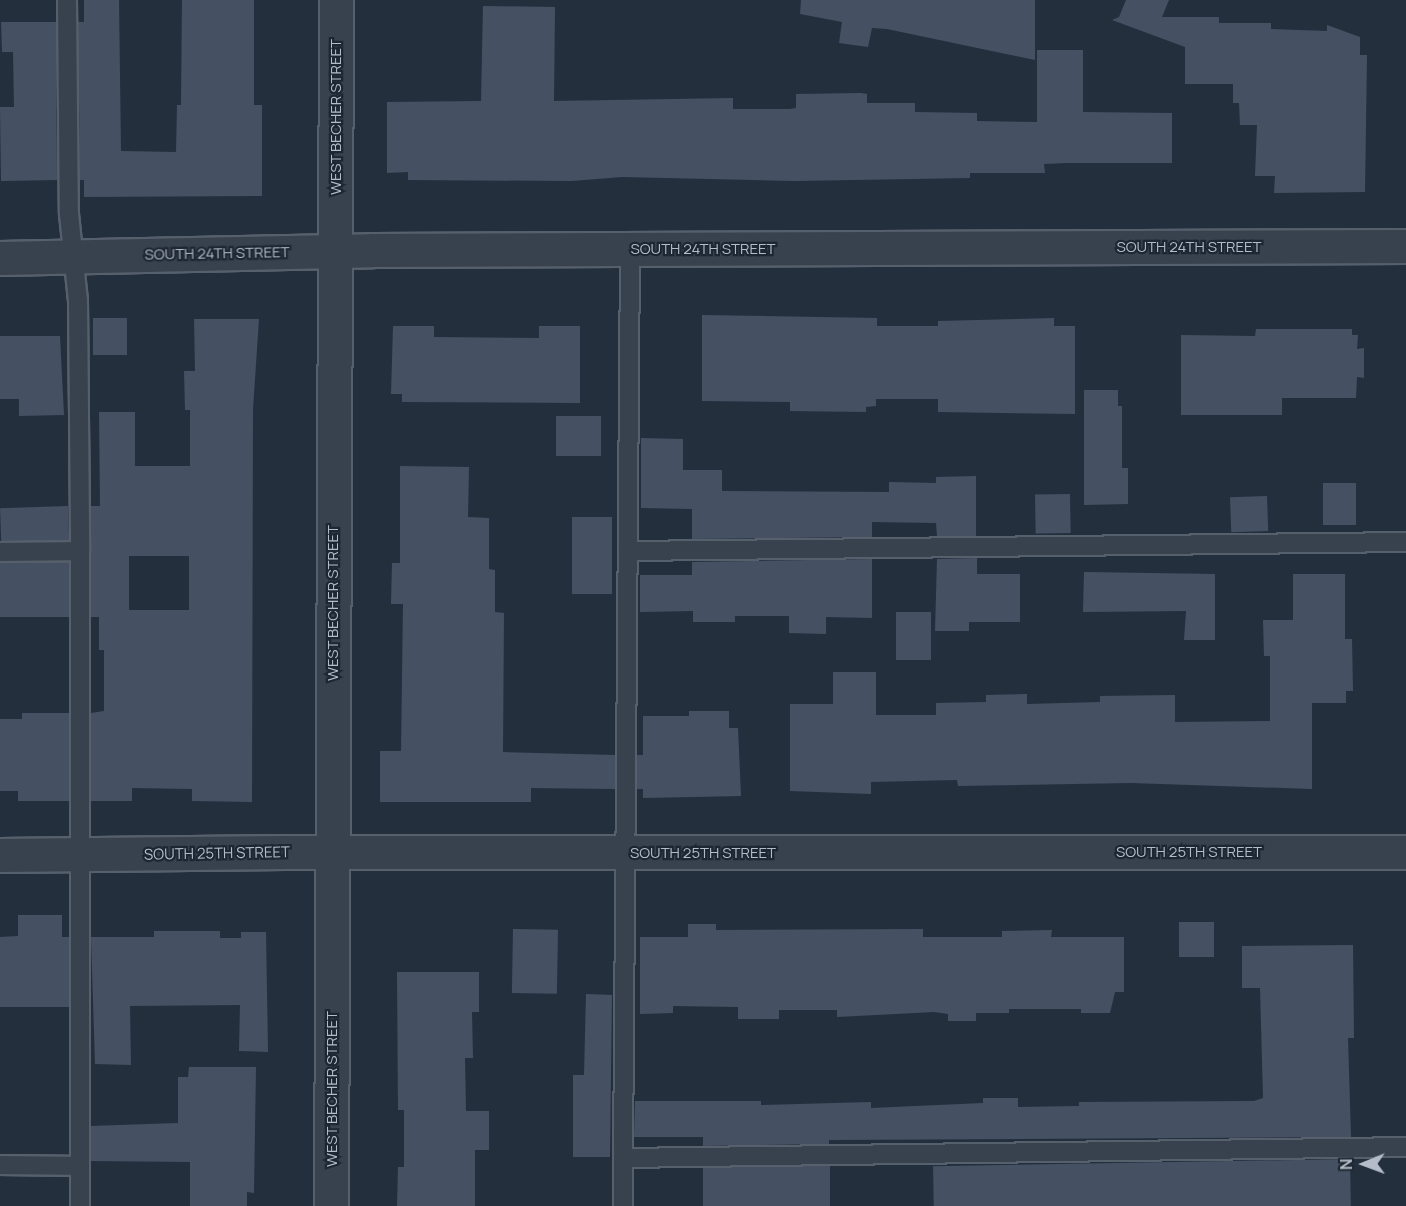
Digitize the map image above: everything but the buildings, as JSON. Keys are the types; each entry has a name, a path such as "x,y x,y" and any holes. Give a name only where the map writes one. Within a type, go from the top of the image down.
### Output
{"street":[{"name":"WEST BECHER STREET","path":"331,1206 336,0"},
{"name":"SOUTH 24TH STREET","path":"0,258 335,250 1406,246"},
{"name":"SOUTH 25TH STREET","path":"0,855 1406,852"}],"lane":[{"path":"68,0 73,257 78,301 82,854 80,1206"},
{"path":"623,1206 630,249"},
{"path":"628,551 1406,542"},
{"path":"0,552 80,551"},
{"path":"623,1158 1406,1147"},
{"path":"0,1165 80,1166"}]}
